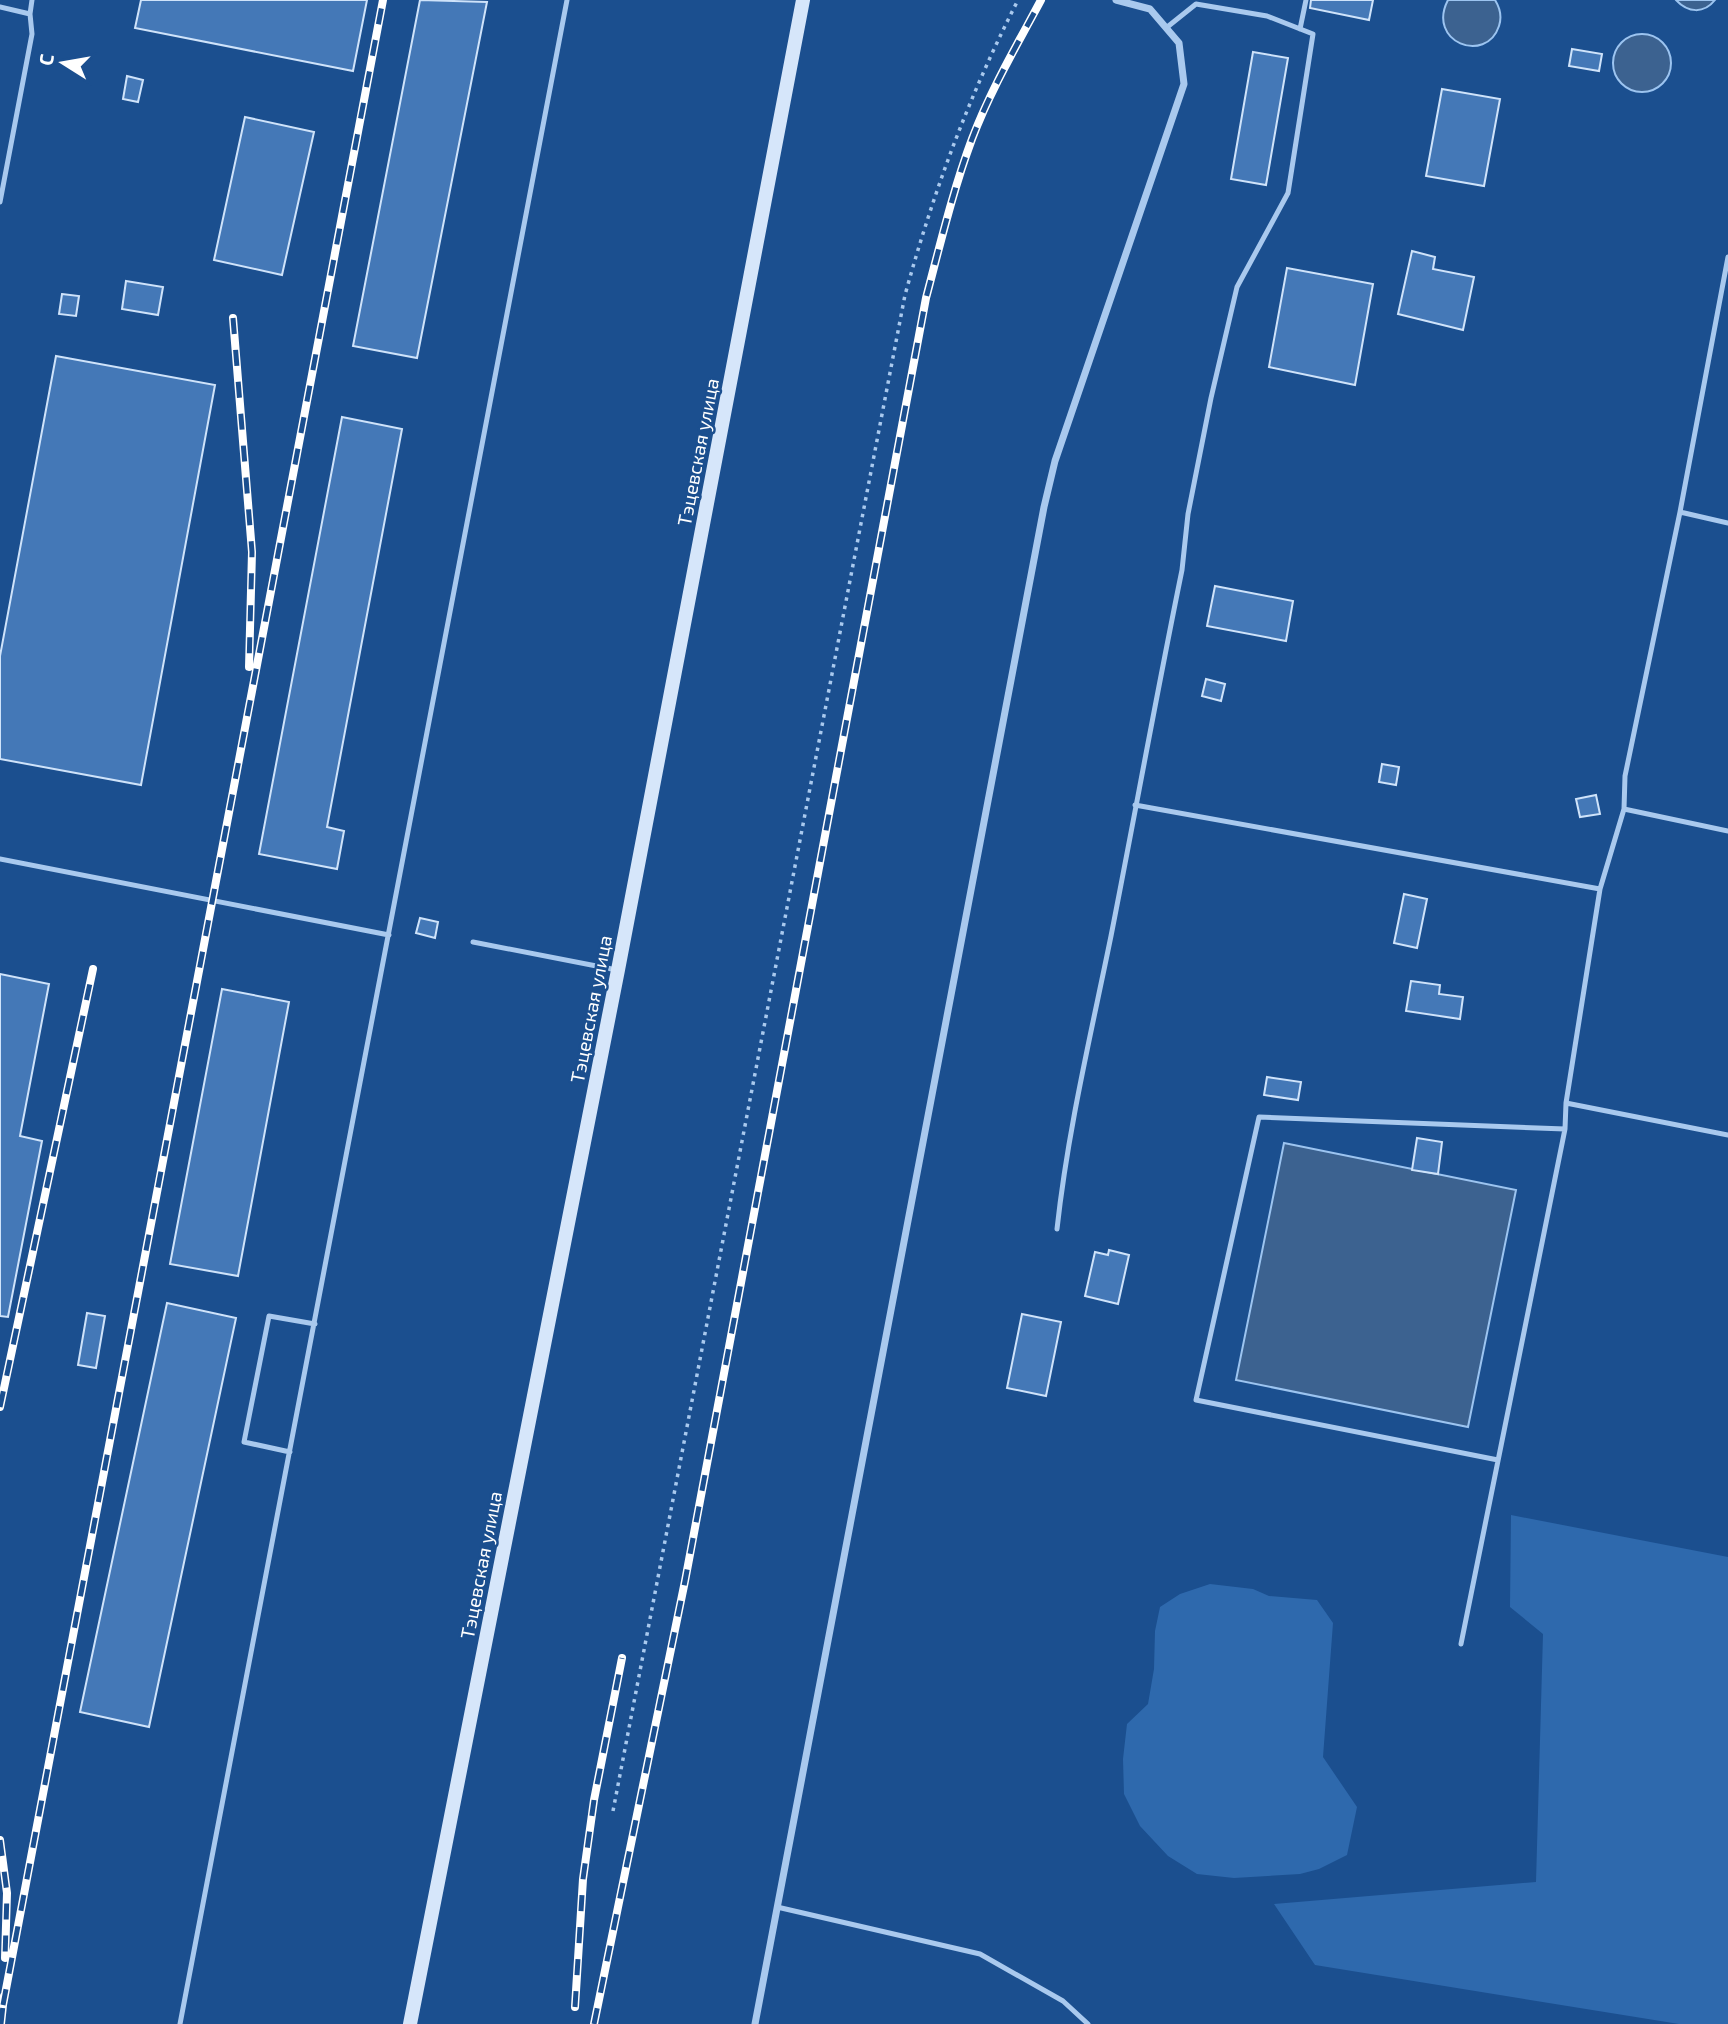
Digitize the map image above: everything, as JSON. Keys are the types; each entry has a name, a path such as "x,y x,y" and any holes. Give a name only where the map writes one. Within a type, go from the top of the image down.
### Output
{"street":[{"name":"Тэцевская улица","path":"410,2024 618,971 803,0"},
{"path":"755,2024 1044,507 1055,461 1184,84 1180,43 1150,9 1116,0"}],"lane":[{"path":"0,202 32,34 32,0"},
{"path":"180,2024 568,0"},
{"path":"1300,29 1306,0"},
{"path":"1057,1229 1063,1175 1086,1045 1110,937 1182,570 1188,514 1211,398 1237,287 1288,194 1313,34 1268,16 1196,4 1166,28"},
{"path":"0,7 30,14"},
{"path":"1461,1644 1565,1129 1566,1103 1600,889 1624,809 1625,776 1680,512 1728,257"},
{"path":"1680,512 1728,523"},
{"path":"1135,805 1600,889"},
{"path":"1624,809 1728,831"},
{"path":"0,859 389,935"},
{"path":"473,942 618,971"},
{"path":"1566,1103 1728,1135"},
{"path":"1498,1460 1196,1399 1259,1117 1565,1129"},
{"path":"290,1452 244,1442 269,1316 315,1324"},
{"path":"777,1907 980,1954 1063,2001 1088,2024"}],"path":[{"path":"613,1811 905,295 928,214 954,140 995,45 1018,0"}],"shaded area":[{"path":"1448,0 1495,0 1500,19 1492,38 1471,46 1451,37 1445,27 1443,15"},
{"path":"1676,0 1715,0 1706,8 1696,10"},
{"path":"1642,34 1653,36 1666,47 1671,63 1669,74 1658,87 1642,92 1631,90 1618,79 1613,63 1615,52 1626,39"},
{"path":"1284,1143 1516,1190 1468,1427 1236,1380"},
{"path":"1511,1515 1728,1557 1728,2024 1679,2024 1315,1965 1274,1904 1536,1882 1543,1634 1510,1607"},
{"path":"1210,1584 1253,1589 1269,1596 1317,1600 1333,1623 1323,1757 1357,1807 1347,1855 1319,1869 1300,1874 1234,1878 1197,1874 1168,1856 1140,1826 1124,1794 1123,1759 1127,1724 1148,1704 1160,1607 1180,1594"}],"building":[{"path":"141,0 367,0 353,71 135,28"},
{"path":"420,0 487,2 417,358 353,346"},
{"path":"1311,0 1373,0 1369,20 1310,8"},
{"path":"1572,49 1602,54 1599,71 1569,66"},
{"path":"1253,52 1288,58 1266,185 1231,179"},
{"path":"127,76 143,80 138,102 123,99"},
{"path":"1442,89 1500,99 1484,186 1426,176"},
{"path":"245,117 314,132 282,275 214,260"},
{"path":"1412,251 1435,257 1433,269 1474,277 1463,330 1398,314"},
{"path":"1287,268 1373,284 1355,385 1269,367"},
{"path":"126,281 163,287 158,315 122,309"},
{"path":"62,294 79,296 76,316 59,314"},
{"path":"56,356 215,385 141,785 0,759 0,656"},
{"path":"342,417 402,429 327,827 344,831 337,869 259,854"},
{"path":"1215,586 1293,601 1286,641 1207,626"},
{"path":"1206,679 1225,684 1221,701 1202,696"},
{"path":"1382,764 1399,767 1396,785 1379,782"},
{"path":"1596,795 1600,814 1580,817 1576,799"},
{"path":"1404,894 1427,899 1417,948 1394,943"},
{"path":"420,918 438,922 435,938 416,933"},
{"path":"0,974 49,984 20,1136 42,1141 8,1317 0,1316"},
{"path":"1411,981 1440,985 1439,994 1463,997 1460,1019 1406,1011"},
{"path":"222,989 289,1002 238,1276 170,1264"},
{"path":"1267,1077 1301,1082 1298,1100 1264,1095"},
{"path":"1417,1138 1442,1142 1438,1174 1412,1170"},
{"path":"1109,1250 1129,1255 1118,1304 1085,1296 1095,1252 1108,1255"},
{"path":"167,1303 236,1318 149,1727 80,1712"},
{"path":"87,1313 105,1316 96,1368 78,1365"},
{"path":"1022,1314 1061,1322 1046,1396 1007,1388"}],"railway":[{"path":"3,2005 383,0"},
{"path":"594,2024 685,1581 926,298 972,139 995,86 1041,0"},
{"path":"233,318 252,552 249,667"},
{"path":"0,1407 93,969"},
{"path":"575,2007 583,1879 594,1800 622,1658"},
{"path":"0,1840 7,1893 5,1958"},
{"path":"1,2024 4,1996"}]}
